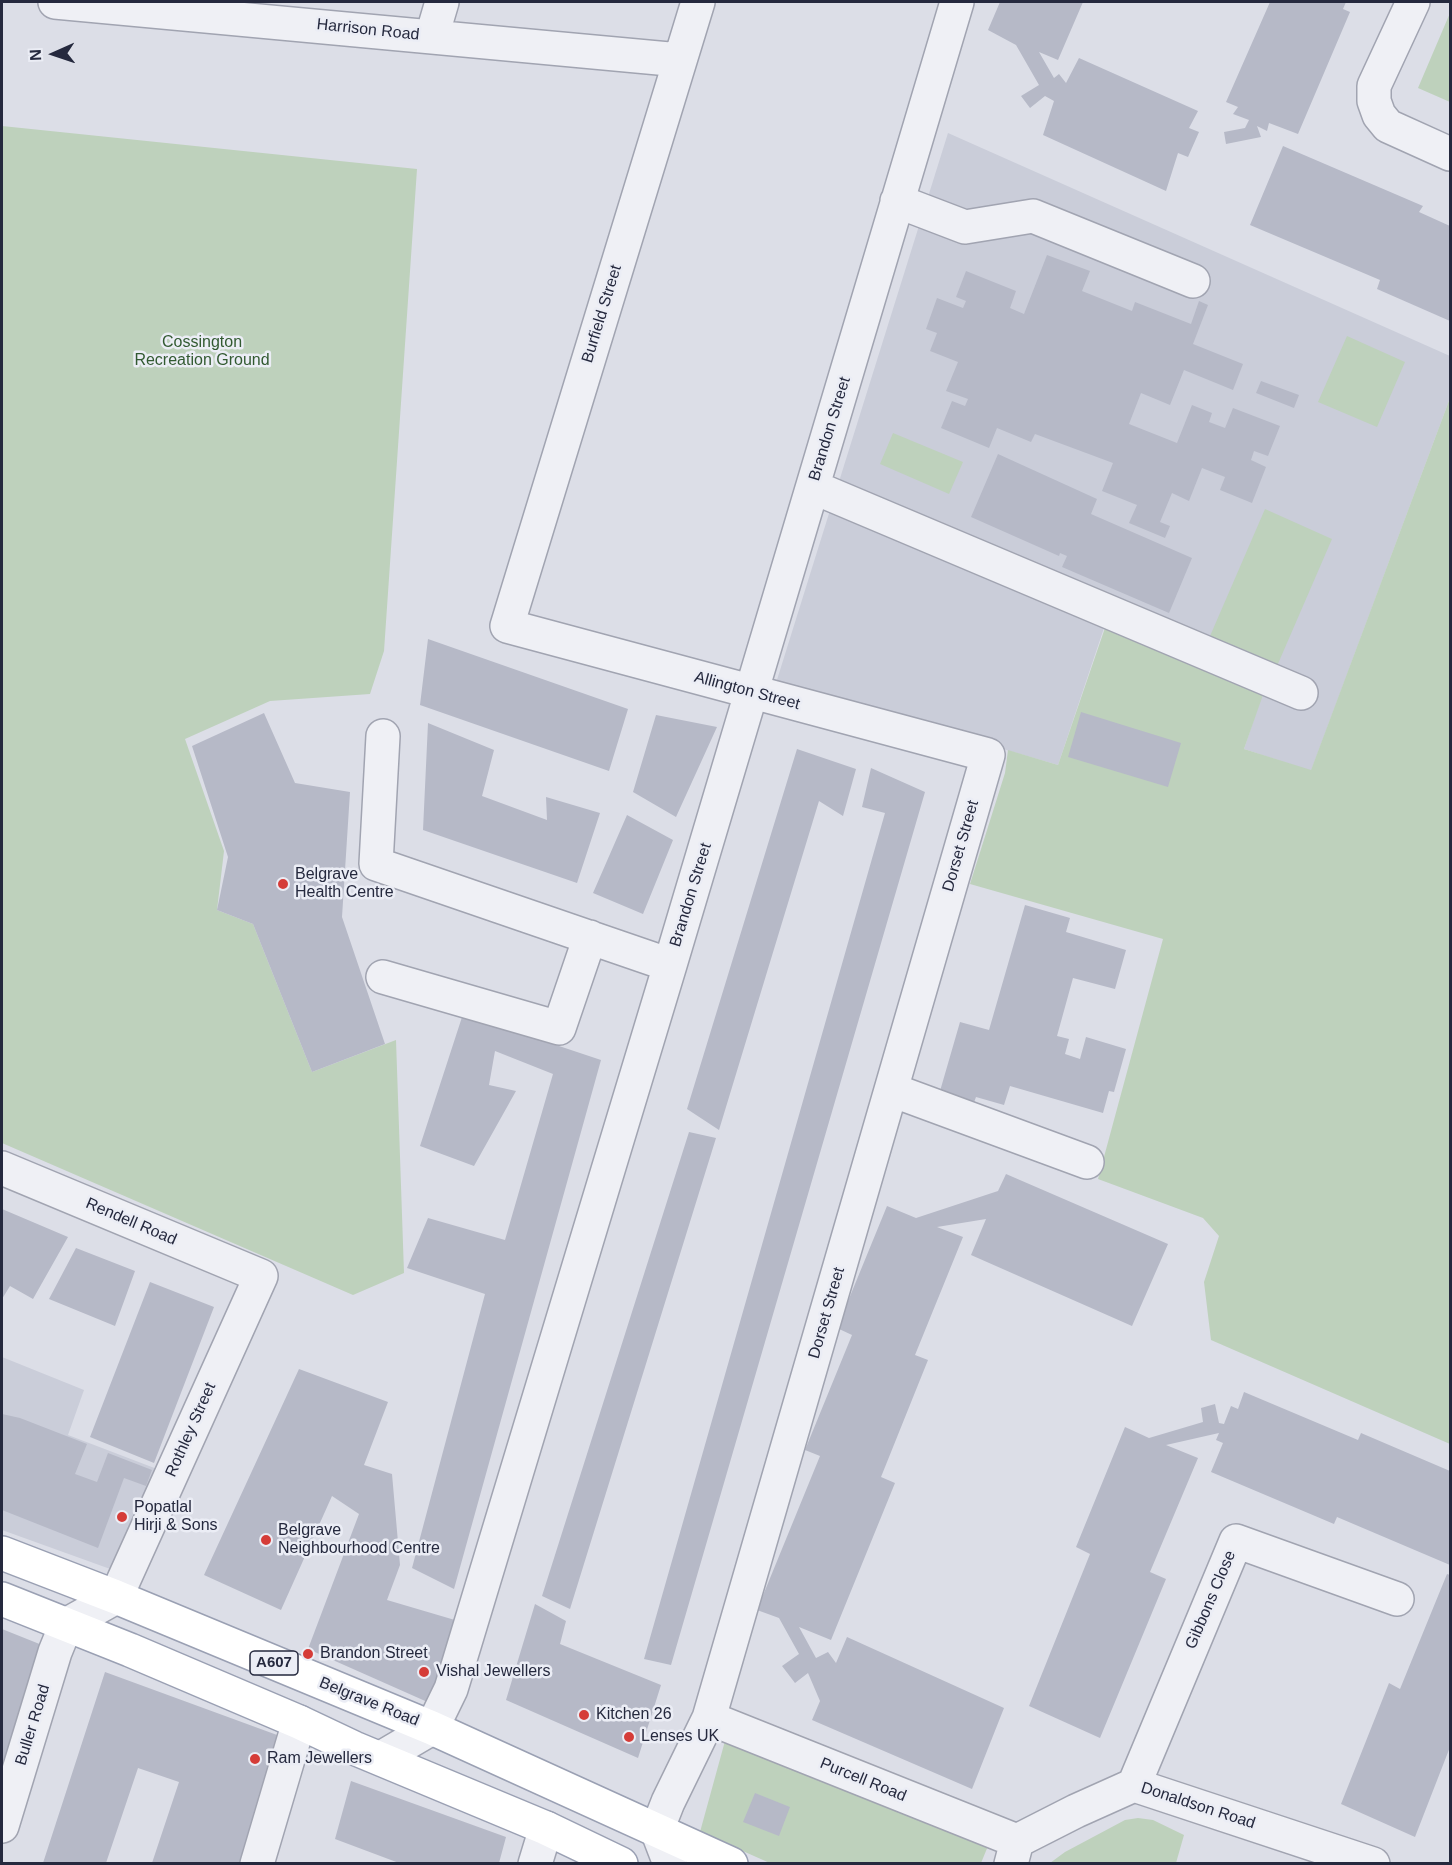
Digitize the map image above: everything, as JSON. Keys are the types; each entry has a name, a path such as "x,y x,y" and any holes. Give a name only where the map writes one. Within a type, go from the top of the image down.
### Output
{"main road":[{"name":"Belgrave Road","path":"2,1553 116,1597 432,1728 731,1863"},
{"name":"A607","path":"2,1599 130,1650 299,1722 354,1748 546,1828 621,1863"}],"street":[{"name":"Harrison Road","path":"56,2 188,7 432,36 680,60"},
{"path":"432,36 442,2"},
{"name":"Burfield Street","path":"507,626 698,2"},
{"name":"Brandon Street","path":"432,1728 451,1689 957,2"},
{"path":"1413,2 1374,86 1374,101 1379,115 1388,126 1450,154"},
{"path":"897,201 965,227 1034,216 1193,280"},
{"path":"813,487 1301,693"},
{"name":"Allington Street","path":"507,626 988,755"},
{"path":"383,736 375,864 670,965"},
{"name":"Dorset Street","path":"657,1830 668,1802 709,1718 988,755"},
{"path":"383,977 559,1028 590,937"},
{"path":"892,1090 1087,1162"},
{"name":"Rendell Road","path":"2,1168 261,1276"},
{"name":"Rothley Street","path":"116,1597 261,1276"},
{"name":"Gibbons Close","path":"1134,1785 1236,1541 1397,1599"},
{"path":"66,1624 116,1597"},
{"name":"Buller Road","path":"2,1826 55,1652 66,1624"},
{"name":"Purcell Road","path":"709,1718 1014,1852"},
{"path":"257,1863 299,1722"},
{"path":"381,1758 432,1728"},
{"name":"Donaldson Road","path":"1014,1852 1076,1811 1134,1785 1373,1863"},
{"path":"535,1863 546,1828"},
{"path":"657,1830 670,1863"}],"shaded area":[{"path":"948,133 1450,356 1450,398 1311,771 1244,749 1263,692 1105,625 1058,765 776,683"},
{"path":"2,1357 84,1390 68,1435 157,1469 113,1570 2,1530"}],"green space":[{"path":"1450,13 1450,102 1418,88"},
{"name":"Cossington Recreation Ground","path":"2,126 417,169 384,651 370,694 270,701 185,739 224,851 217,910 253,924 312,1072 396,1040 404,1273 353,1295 2,1143"},
{"path":"1347,336 1405,362 1377,427 1318,402"},
{"path":"1450,398 1450,1444 1211,1340 1204,1282 1219,1236 1203,1218 1098,1179 1163,939 970,884 1005,773 1008,750 1058,765 1106,625 1264,692 1244,749 1311,770"},
{"path":"893,433 963,462 949,494 880,464"},
{"path":"1265,509 1332,539 1274,673 1207,643"},
{"path":"725,1741 988,1846 981,1863 772,1864 700,1832"},
{"path":"1138,1818 1153,1820 1184,1835 1176,1863 1050,1863 1065,1852 1125,1820"}],"building":[{"path":"1000,2 1083,2 1058,60 1039,52 1054,78 1059,74 1066,83 1079,58 1198,111 1189,128 1199,132 1188,157 1178,153 1166,191 1043,135 1054,101 1045,96 1030,108 1021,96 1039,85 1016,45 988,30"},
{"path":"1270,2 1346,2 1343,9 1350,12 1298,134 1269,123 1267,131 1257,126 1261,137 1226,144 1224,132 1245,128 1249,120 1233,114 1238,107 1226,102"},
{"path":"1283,146 1423,206 1419,212 1450,226 1450,321 1377,289 1380,280 1250,225"},
{"path":"1047,255 1090,271 1082,291 1132,311 1135,302 1191,324 1199,301 1208,305 1193,344 1243,364 1233,390 1184,370 1170,405 1141,393 1129,424 1177,443 1192,405 1212,413 1209,422 1225,428 1233,408 1280,426 1268,456 1254,451 1251,460 1266,467 1252,503 1220,490 1225,477 1202,468 1189,501 1172,493 1160,522 1170,526 1165,538 1129,523 1137,505 1102,491 1113,463 1035,434 1031,442 997,428 989,448 941,428 952,401 965,406 968,399 946,391 958,362 930,351 937,333 926,329 937,298 963,308 966,301 956,297 966,271 1016,291 1010,308 1024,314"},
{"path":"1261,381 1299,395 1294,408 1256,393"},
{"path":"998,454 1097,499 1091,514 1192,558 1169,613 1062,567 1067,556 1060,553 1059,556 971,517"},
{"path":"428,639 628,709 609,771 420,705"},
{"path":"1081,712 1181,743 1168,787 1068,757"},
{"name":"Belgrave Health Centre","path":"264,713 295,783 350,792 342,917 385,1044 312,1072 253,924 217,910 228,857 192,746"},
{"path":"656,715 717,727 676,817 633,792"},
{"path":"428,723 494,750 482,796 547,820 546,797 600,813 577,883 423,830"},
{"path":"797,749 856,769 843,816 819,801 719,1130 687,1109"},
{"path":"871,768 925,792 671,1665 644,1659 885,813 862,807"},
{"path":"627,815 673,840 643,914 593,893"},
{"path":"1025,905 1070,918 1066,932 1126,950 1115,989 1073,978 1057,1036 1069,1039 1065,1054 1080,1059 1086,1037 1126,1049 1114,1092 1109,1091 1103,1113 1010,1086 1004,1105 976,1097 972,1108 938,1098 960,1022 989,1030"},
{"path":"463,1014 601,1060 454,1589 412,1568 485,1294 407,1268 428,1218 505,1240 553,1074 495,1051 489,1085 516,1091 474,1166 420,1146"},
{"path":"689,1132 716,1138 570,1609 542,1596"},
{"path":"1006,1174 1168,1244 1132,1326 971,1255 986,1219 937,1227 963,1237 915,1355 928,1360 881,1477 895,1483 831,1640 799,1627 816,1658 828,1652 836,1663 847,1637 1004,1708 972,1789 812,1720 820,1701 808,1673 795,1683 782,1666 799,1654 779,1618 757,1610 820,1456 805,1450 852,1335 837,1328 887,1206 916,1218 998,1191"},
{"path":"2,1209 68,1237 33,1299 10,1286 2,1299"},
{"path":"76,1248 135,1271 115,1326 49,1299"},
{"path":"150,1282 214,1307 154,1463 90,1437"},
{"name":"Belgrave Neighbourhood Centre","path":"299,1369 388,1402 364,1465 392,1474 400,1565 387,1600 465,1623 441,1708 308,1649 359,1514 332,1496 281,1610 204,1575"},
{"path":"1244,1392 1358,1440 1361,1433 1450,1471 1450,1565 1337,1517 1334,1524 1211,1472 1223,1443 1216,1440 1219,1433 1166,1445 1198,1458 1150,1572 1166,1579 1100,1738 1029,1706 1090,1554 1076,1547 1125,1427 1149,1438 1203,1422 1201,1408 1215,1404 1219,1423 1224,1424 1231,1406 1238,1409"},
{"path":"2,1414 20,1418 87,1444 75,1474 97,1482 108,1453 152,1470 146,1486 124,1478 98,1548 2,1510"},
{"path":"1447,1574 1450,1575 1450,1747 1415,1837 1341,1804 1389,1683 1400,1689"},
{"path":"535,1604 566,1621 560,1644 661,1685 638,1758 506,1700"},
{"path":"2,1629 47,1647 2,1780"},
{"path":"105,1672 288,1739 248,1863 152,1863 179,1782 138,1768 106,1863 43,1863"},
{"path":"351,1781 506,1837 499,1863 399,1863 335,1839"},
{"path":"755,1793 790,1807 779,1836 743,1822"}],"place":[{"name":"Belgrave Health Centre","path":"283,884"},
{"name":"Popatlal Hirji & Sons","path":"122,1517"},
{"name":"Belgrave Neighbourhood Centre","path":"266,1540"},
{"name":"Brandon Street","path":"308,1654"},
{"name":"Vishal Jewellers","path":"424,1672"},
{"name":"Kitchen 26","path":"584,1715"},
{"name":"Lenses UK","path":"629,1737"},
{"name":"Ram Jewellers","path":"255,1759"}]}
